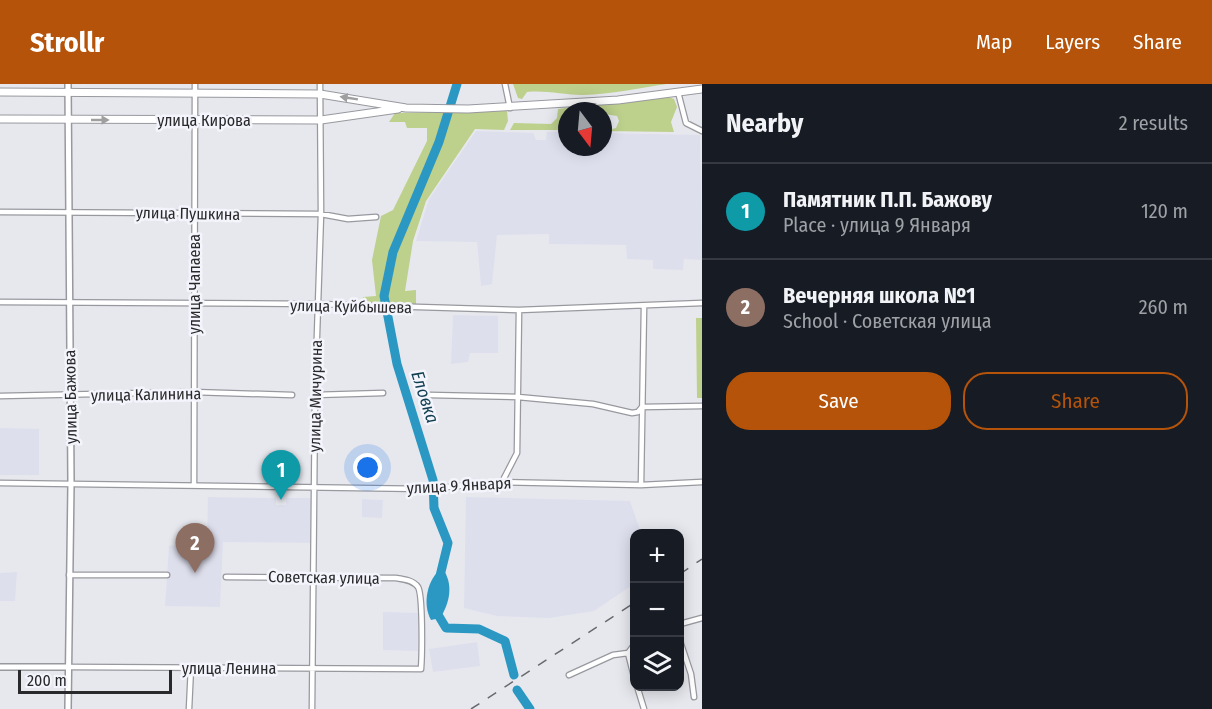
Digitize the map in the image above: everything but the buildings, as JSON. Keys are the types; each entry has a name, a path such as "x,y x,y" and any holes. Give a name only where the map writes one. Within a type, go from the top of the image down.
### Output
{"main road":[{"name":"улица Кирова","path":"0,92 320,94 406,108 468,109 618,100 702,89"},
{"name":"улица Кирова","path":"0,119 321,120 406,108"}],"street":[{"name":"улица Бажова","path":"68,84 71,483 68,709"},
{"name":"улица Чапаева","path":"194,485 195,84"},
{"name":"улица Мичурина","path":"312,709 315,395 321,214 320,84"},
{"path":"505,84 510,108"},
{"path":"678,92 686,123 702,130"},
{"name":"улица Пушкина","path":"0,212 321,214 348,219 376,217"},
{"name":"улица Куйбышева","path":"0,302 318,304 519,310 702,303"},
{"path":"640,484 644,307"},
{"path":"502,482 517,453 519,310"},
{"name":"улица Калинина","path":"0,396 193,392 292,395"},
{"path":"315,395 383,393"},
{"path":"430,396 518,397 593,404 632,413 638,412 642,406"},
{"path":"642,406 702,406"},
{"name":"улица 9 Января","path":"0,483 425,489 502,482 640,484 702,482"},
{"path":"69,575 167,575"},
{"name":"Советская улица","path":"226,577 396,578 412,582 419,589 423,628 421,669"},
{"path":"684,623 702,618"},
{"path":"569,675 613,655 628,653 630,650"},
{"path":"628,653 630,661"},
{"path":"684,653 691,674 694,698"},
{"name":"улица Ленина","path":"0,667 421,669"},
{"path":"189,709 191,667"},
{"path":"638,691 644,709"}],"shaded area":[{"path":"476,131 533,133 536,140 546,140 547,132 558,132 558,156 612,156 612,133 700,135 702,260 684,259 683,270 653,269 653,260 627,259 626,245 549,244 549,234 497,235 492,284 481,286 477,242 416,241 429,199"},
{"path":"453,315 498,316 498,353 470,353 468,362 451,364"},
{"path":"0,428 39,429 39,475 0,475"},
{"path":"208,497 276,498 276,505 286,505 286,498 311,498 311,543 223,542 220,607 165,606 169,546 207,541"},
{"path":"466,497 630,501 640,529 630,529 630,587 594,611 549,618 497,616 464,608"},
{"path":"362,499 383,500 382,518 362,517"},
{"path":"17,572 15,601 0,601 0,573"},
{"path":"383,612 418,613 418,651 383,650"},
{"path":"477,642 480,666 433,672 429,649"}],"green space":[{"path":"513,84 667,84 594,94 527,92 522,99 518,98"},
{"path":"668,97 674,99 677,107 671,122 674,132 612,131 619,121 617,116 612,115 612,103"},
{"path":"558,109 558,130 510,130 514,123 551,124 557,118"},
{"path":"507,111 508,121 504,130 475,129 426,201 413,241 405,291 416,290 416,304 362,302 363,297 376,296 372,260 381,216 393,210 427,141 427,128 407,128 405,122 389,122 395,113"},
{"path":"696,318 702,318 702,398 697,398"}],"water":[{"path":"442,568 448,580 448,600 440,618 431,620 427,607 428,592 433,579"}],"waterway":[{"name":"Еловка","path":"439,580 448,543 434,508 433,480 397,364 384,296 393,252 439,142 457,84"},
{"name":"Еловка","path":"434,608 446,628 479,629 505,641 514,675"},
{"name":"Еловка","path":"517,690 530,709"}],"railway":[{"path":"684,571 702,559"},
{"path":"471,709 630,606"}],"place":[{"name":"Памятник П.П. Бажову","path":"281,500"},
{"name":"Вечерняя школа №1","path":"195,573"}]}
